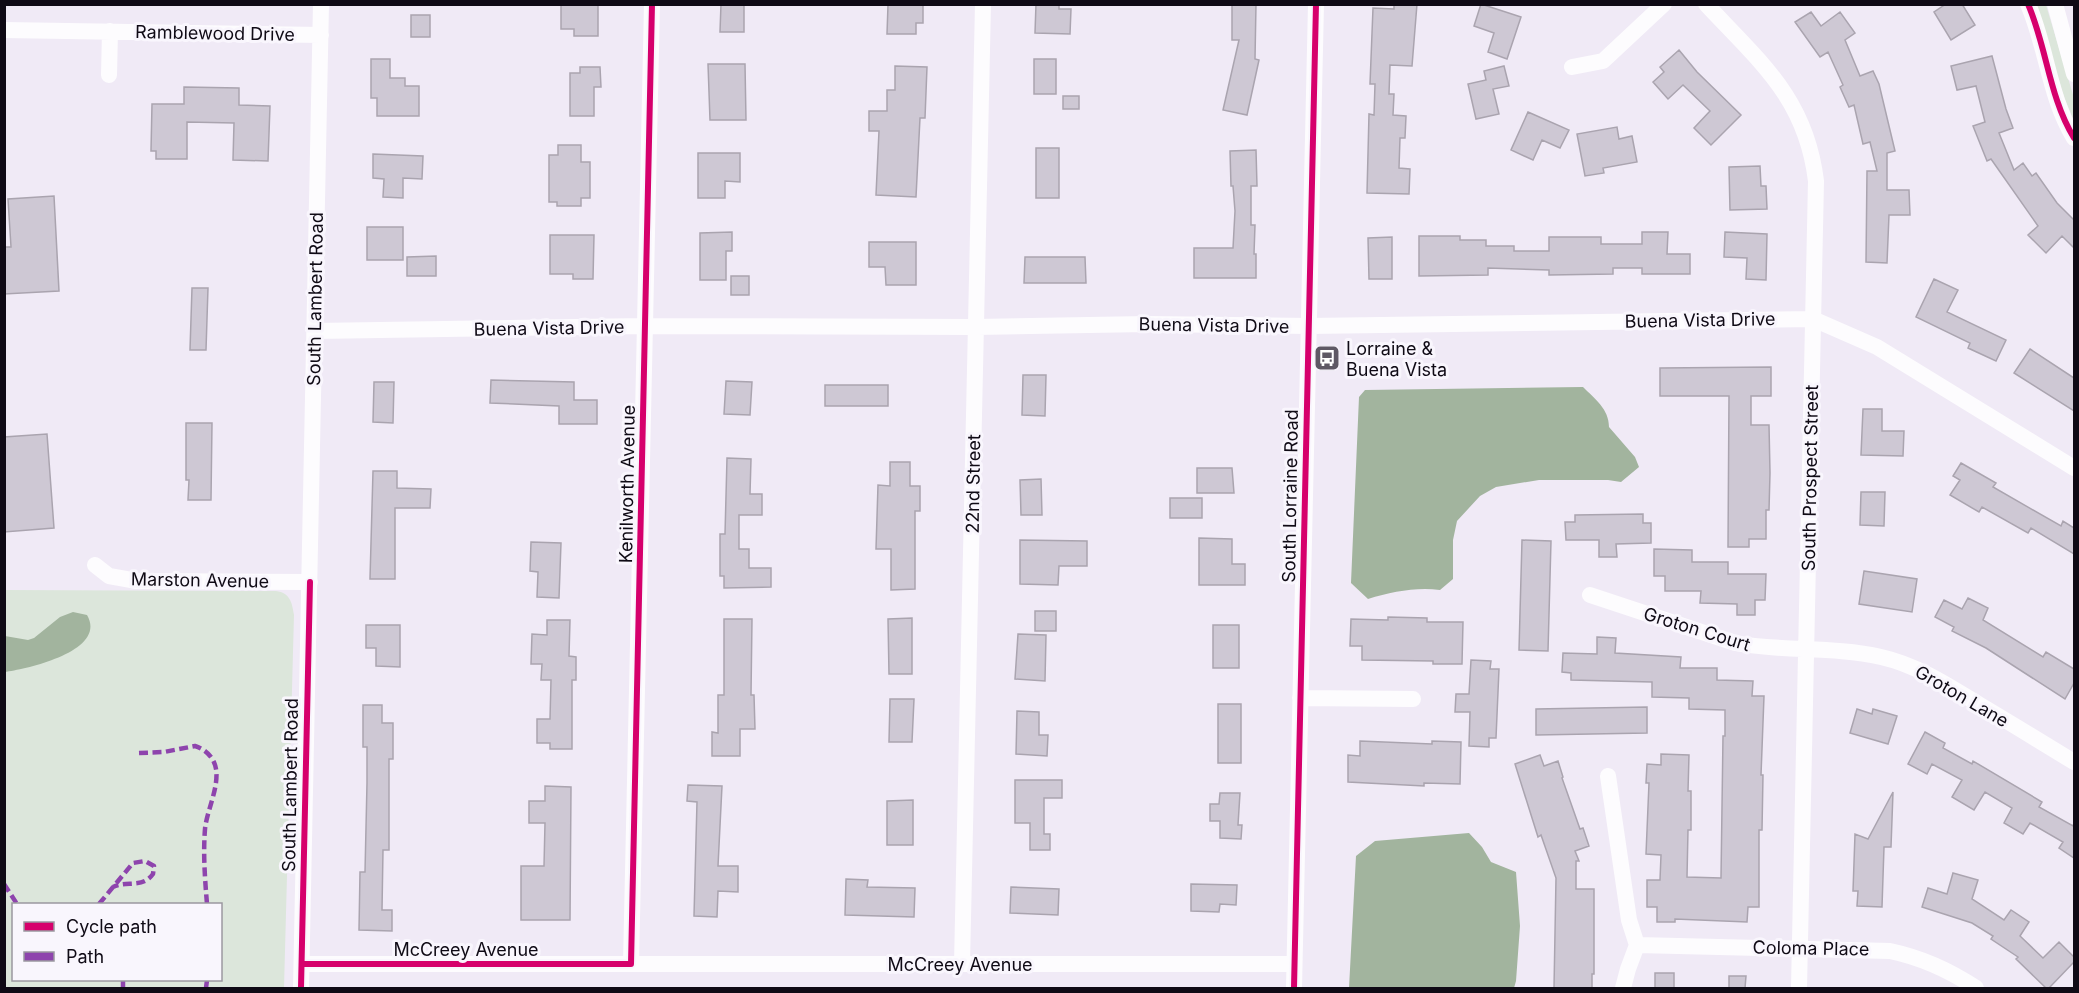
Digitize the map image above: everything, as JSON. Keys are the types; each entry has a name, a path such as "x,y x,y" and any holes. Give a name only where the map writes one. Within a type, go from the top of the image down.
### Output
{"street":[{"name":"South Lambert Road","path":"301,988 321,4"},
{"name":"Kenilworth Avenue","path":"631,964 652,4"},
{"name":"22nd Street","path":"962,964 983,4"},
{"name":"South Lorraine Road","path":"1294,988 1316,4"},
{"path":"1572,67 1603,61 1664,4"},
{"name":"South Prospect Street","path":"1706,4 1782,87 1796,109 1813,157 1816,181 1799,988"},
{"path":"2028,4 2052,88 2074,138"},
{"path":"2055,4 2074,74"},
{"name":"Ramblewood Drive","path":"4,30 321,35"},
{"name":"Ramblewood Drive","path":"109,75 110,31"},
{"name":"Buena Vista Drive","path":"315,332 646,326 976,327 1148,324 1309,326 1813,319 1877,348 2074,468"},
{"name":"Marston Avenue","path":"95,565 109,576 137,581 310,582"},
{"name":"Groton Court","path":"1590,595 1735,643 1757,647 1806,648"},
{"name":"Groton Lane","path":"1806,648 1858,652 1911,666 2074,762"},
{"path":"1300,698 1413,699"},
{"path":"1608,776 1629,920 1637,945 1623,988"},
{"name":"Coloma Place","path":"1637,945 1876,950 1907,955 1941,967 1976,988"},
{"name":"McCreey Avenue","path":"302,964 1294,964"}],"shaded area":[{"path":"2036,5 2046,5 2074,98 2074,121 2064,97"},
{"path":"1583,387 1604,410 1609,427 1635,457 1639,467 1621,482 1539,480 1496,487 1480,496 1457,521 1453,540 1453,579 1440,590 1404,591 1368,599 1351,583 1359,397 1365,390"},
{"path":"5,590 276,591 287,596 294,615 284,988 5,988"},
{"path":"73,612 87,615 90,628 86,639 76,648 46,662 5,672 5,636 28,640 34,638 60,617"},
{"path":"1469,833 1482,847 1491,862 1516,872 1520,926 1514,988 1349,988 1356,856 1375,841"}],"building":[{"path":"561,4 598,4 598,36 574,36 574,29 561,29"},
{"path":"721,4 744,4 744,32 720,32"},
{"path":"923,4 923,23 916,23 916,34 887,34 888,5"},
{"path":"1036,4 1059,4 1059,9 1071,9 1070,34 1035,33"},
{"path":"1232,4 1256,4 1255,59 1259,60 1247,115 1223,110 1239,40 1232,40"},
{"path":"1394,4 1417,4 1412,66 1390,65 1389,94 1394,94 1393,115 1406,116 1405,138 1400,138 1399,168 1410,169 1409,194 1367,193 1369,114 1374,115 1375,84 1370,84 1373,8 1394,9"},
{"path":"1481,4 1521,17 1507,59 1488,52 1494,33 1474,26"},
{"path":"1946,4 1962,4 1975,25 1951,40 1934,12"},
{"path":"1811,12 1821,26 1840,12 1855,33 1845,40 1860,76 1873,71 1879,84 1895,151 1887,153 1887,190 1909,190 1910,215 1889,215 1887,263 1866,262 1867,171 1877,171 1870,142 1863,144 1854,105 1849,107 1840,87 1843,85 1828,52 1820,57 1795,22"},
{"path":"411,15 430,15 430,37 411,37"},
{"path":"1679,50 1697,72 1741,115 1711,145 1694,128 1710,111 1683,85 1668,99 1653,82 1664,72 1660,67"},
{"path":"1992,56 2013,128 1999,133 2014,170 2023,163 2032,176 2036,173 2057,203 2074,220 2074,248 2062,236 2046,253 2028,235 2038,226 1991,159 1987,161 1973,126 1985,122 1976,86 1957,90 1951,66"},
{"path":"371,59 390,59 390,78 405,78 405,86 419,86 419,116 377,116 377,98 371,98"},
{"path":"1034,59 1056,59 1056,94 1034,94"},
{"path":"708,64 745,64 746,120 710,120"},
{"path":"895,66 927,67 925,118 920,118 916,197 876,195 879,131 869,131 869,111 887,111 887,90 895,90"},
{"path":"1504,66 1509,86 1493,89 1499,114 1476,119 1468,84 1486,80 1484,71"},
{"path":"580,67 600,67 601,87 594,87 594,116 570,116 570,73 580,73"},
{"path":"184,87 239,88 239,105 270,106 268,161 233,160 234,123 187,122 187,159 156,159 156,151 151,151 152,104 184,104"},
{"path":"1063,96 1079,96 1079,109 1063,109"},
{"path":"1528,112 1569,130 1560,148 1542,140 1533,160 1511,150"},
{"path":"1617,127 1619,139 1632,136 1637,162 1603,168 1604,173 1585,176 1577,134"},
{"path":"558,145 581,145 581,162 590,162 590,198 581,198 581,206 557,206 557,202 549,202 549,155 558,155"},
{"path":"1036,148 1059,148 1059,198 1036,198"},
{"path":"1256,150 1257,186 1251,186 1251,225 1255,225 1256,278 1194,278 1194,248 1233,248 1235,211 1233,186 1231,186 1230,151"},
{"path":"698,153 740,153 740,182 725,181 725,198 698,198"},
{"path":"373,154 423,156 422,179 403,178 403,198 383,197 384,179 373,178"},
{"path":"1760,166 1761,186 1766,186 1767,209 1730,210 1729,167"},
{"path":"54,196 59,291 4,294 4,247 11,247 8,199"},
{"path":"367,227 403,227 403,260 367,260"},
{"path":"732,232 732,251 726,251 726,280 700,280 700,233"},
{"path":"1642,232 1668,232 1667,254 1690,254 1690,274 1642,274 1642,268 1613,268 1613,274 1549,275 1549,270 1488,268 1488,275 1419,276 1419,236 1460,236 1460,240 1486,240 1486,246 1514,246 1514,251 1549,251 1549,237 1601,237 1601,244 1642,244"},
{"path":"1725,232 1767,234 1766,280 1746,279 1747,258 1724,257"},
{"path":"550,235 594,235 593,279 573,279 573,274 550,274"},
{"path":"1392,237 1392,279 1369,279 1368,238"},
{"path":"869,242 916,242 916,285 886,285 885,267 869,267"},
{"path":"436,256 436,276 407,276 407,257"},
{"path":"1025,257 1085,257 1086,283 1024,283"},
{"path":"731,276 749,276 749,295 731,295"},
{"path":"1934,279 1958,290 1947,312 2006,340 1996,361 1968,348 1970,343 1916,317"},
{"path":"192,288 208,288 206,350 190,350"},
{"path":"2030,349 2074,378 2074,411 2014,373"},
{"path":"1771,367 1771,396 1751,396 1751,425 1769,425 1770,473 1766,539 1749,539 1749,547 1728,547 1729,396 1660,396 1660,368"},
{"path":"1023,375 1046,375 1045,416 1022,415"},
{"path":"491,380 574,382 574,400 597,400 597,424 559,424 559,406 490,403"},
{"path":"726,381 752,382 750,415 724,414"},
{"path":"374,382 394,382 393,423 373,422"},
{"path":"825,385 888,385 888,406 825,406"},
{"path":"1863,409 1882,409 1882,431 1904,431 1903,456 1861,455"},
{"path":"186,423 212,423 211,500 188,500"},
{"path":"47,434 54,528 4,532 4,437"},
{"path":"727,458 751,459 750,494 762,494 762,515 739,515 739,549 749,549 749,568 771,568 771,587 724,588 724,576 720,576 720,534 725,534"},
{"path":"890,462 910,462 910,486 920,486 920,511 915,511 915,589 891,590 891,549 876,549 878,485 890,486"},
{"path":"1961,463 1996,483 1993,487 2061,526 2063,521 2074,528 2074,554 2031,528 2028,533 1982,507 1979,512 1950,495 1960,480 1953,476"},
{"path":"1197,468 1232,468 1234,493 1197,493"},
{"path":"373,471 397,471 397,488 431,489 430,508 395,508 395,579 370,579"},
{"path":"1041,479 1042,515 1021,515 1020,480"},
{"path":"1861,492 1885,492 1884,526 1860,525"},
{"path":"1170,498 1202,498 1202,518 1170,518"},
{"path":"1643,514 1643,523 1651,523 1651,543 1616,544 1617,557 1599,557 1599,540 1566,540 1565,522 1575,522 1575,515"},
{"path":"1199,538 1232,539 1232,564 1245,564 1245,585 1199,585"},
{"path":"1020,540 1087,541 1087,566 1059,566 1058,585 1020,584"},
{"path":"1522,540 1551,541 1548,651 1519,650"},
{"path":"531,542 561,543 559,598 537,597 538,572 530,571"},
{"path":"1654,549 1692,550 1692,562 1728,562 1728,574 1766,574 1765,600 1755,600 1755,615 1737,615 1737,604 1700,603 1701,591 1665,591 1665,576 1654,576"},
{"path":"1864,571 1917,579 1912,612 1859,604"},
{"path":"1968,598 1988,608 1983,620 2043,657 2046,652 2074,669 2074,683 2065,699 1986,648 1952,631 1954,627 1935,617 1944,600 1962,609"},
{"path":"1035,611 1056,611 1056,631 1035,631"},
{"path":"1388,617 1427,618 1427,622 1463,622 1462,664 1433,664 1433,661 1362,660 1362,646 1350,646 1351,619 1388,620"},
{"path":"912,618 912,674 889,674 888,619"},
{"path":"724,619 752,619 751,695 754,695 755,729 740,729 740,756 712,756 712,732 718,733 718,695 724,695"},
{"path":"547,620 570,620 569,656 576,657 576,680 572,680 572,749 550,749 550,743 537,743 537,719 550,719 551,680 541,680 542,664 531,664 532,634 547,635"},
{"path":"366,625 400,625 400,667 376,666 376,648 366,648"},
{"path":"1213,625 1239,625 1239,668 1213,668"},
{"path":"1018,634 1046,635 1045,681 1015,679"},
{"path":"1597,637 1616,638 1615,653 1681,657 1680,668 1717,668 1717,680 1753,681 1752,696 1764,696 1761,775 1763,775 1762,830 1759,830 1759,907 1748,907 1747,922 1675,919 1675,922 1657,922 1657,907 1647,907 1647,880 1660,880 1661,855 1646,854 1649,783 1646,783 1647,764 1661,765 1661,754 1689,755 1688,791 1691,791 1691,830 1688,830 1687,877 1721,878 1725,710 1689,709 1689,698 1652,697 1652,682 1571,680 1571,673 1562,672 1563,653 1597,654"},
{"path":"1471,660 1491,661 1490,669 1499,669 1496,738 1489,738 1489,747 1469,746 1470,712 1455,712 1456,694 1469,694"},
{"path":"890,699 914,699 912,742 889,742"},
{"path":"1218,704 1241,704 1241,763 1218,763"},
{"path":"363,705 382,705 382,723 393,723 393,759 389,759 389,850 383,850 382,910 392,910 392,931 359,930 360,872 365,872 367,783 367,747 363,747"},
{"path":"1647,707 1647,733 1536,735 1536,709"},
{"path":"1857,709 1872,714 1873,709 1897,716 1888,744 1850,733"},
{"path":"1017,711 1039,712 1039,735 1048,735 1047,756 1016,754"},
{"path":"1925,732 1945,743 1943,748 1972,764 1973,761 2042,802 2039,807 2073,826 2074,823 2074,858 2059,848 2063,842 2030,823 2023,834 2004,823 2012,808 1985,792 1974,810 1952,797 1962,780 1932,764 1927,774 1908,764"},
{"path":"1360,741 1432,744 1432,741 1461,742 1460,784 1424,783 1424,786 1348,782 1348,755 1360,756"},
{"path":"1540,755 1544,766 1558,761 1580,829 1583,828 1589,846 1575,851 1579,861 1576,861 1576,889 1594,889 1592,988 1554,988 1556,878 1541,835 1538,837 1515,764"},
{"path":"1015,780 1062,780 1062,798 1044,798 1044,834 1050,834 1050,850 1030,850 1030,823 1015,823"},
{"path":"688,785 722,786 718,866 738,866 738,892 718,891 717,917 694,916 697,802 687,801"},
{"path":"545,786 571,787 570,920 521,920 521,866 544,866 545,823 529,823 529,801 545,801"},
{"path":"1893,792 1891,847 1884,847 1882,907 1857,906 1858,891 1853,891 1855,834 1868,839"},
{"path":"1220,793 1240,793 1238,825 1242,825 1241,839 1220,838 1220,821 1210,821 1210,804 1219,804"},
{"path":"913,800 913,845 887,845 887,801"},
{"path":"1953,873 1978,880 1972,899 2004,920 2011,910 2029,922 2020,936 2043,958 2059,942 2074,957 2074,962 2049,988 2046,988 2016,959 2018,957 1991,939 1993,936 1972,923 1922,907 1928,888 1947,894"},
{"path":"846,879 868,880 867,887 915,888 914,917 845,915"},
{"path":"1191,884 1237,885 1236,905 1220,904 1219,912 1191,911"},
{"path":"1011,887 1059,889 1058,915 1010,913"},
{"path":"1655,973 1674,973 1674,988 1655,988"},
{"path":"1729,976 1746,976 1745,988 1729,988"}],"marked path":[{"path":"139,753 164,752 195,746 206,751 213,761 216,769 216,784 204,838 207,903"},
{"path":"145,861 154,866 153,874 149,879 113,887 133,863 145,861"},
{"path":"4,884 16,903"},
{"path":"100,903 113,887"},
{"path":"123,981 123,988"},
{"path":"206,988 207,981"}],"cycle path":[{"path":"302,964 631,964 652,4"},
{"path":"1294,988 1316,4"},
{"path":"2028,4 2040,38 2053,89 2074,138"},
{"path":"301,988 310,582"}],"place":[{"name":"Lorraine & Buena Vista","path":"1327,358"}]}
